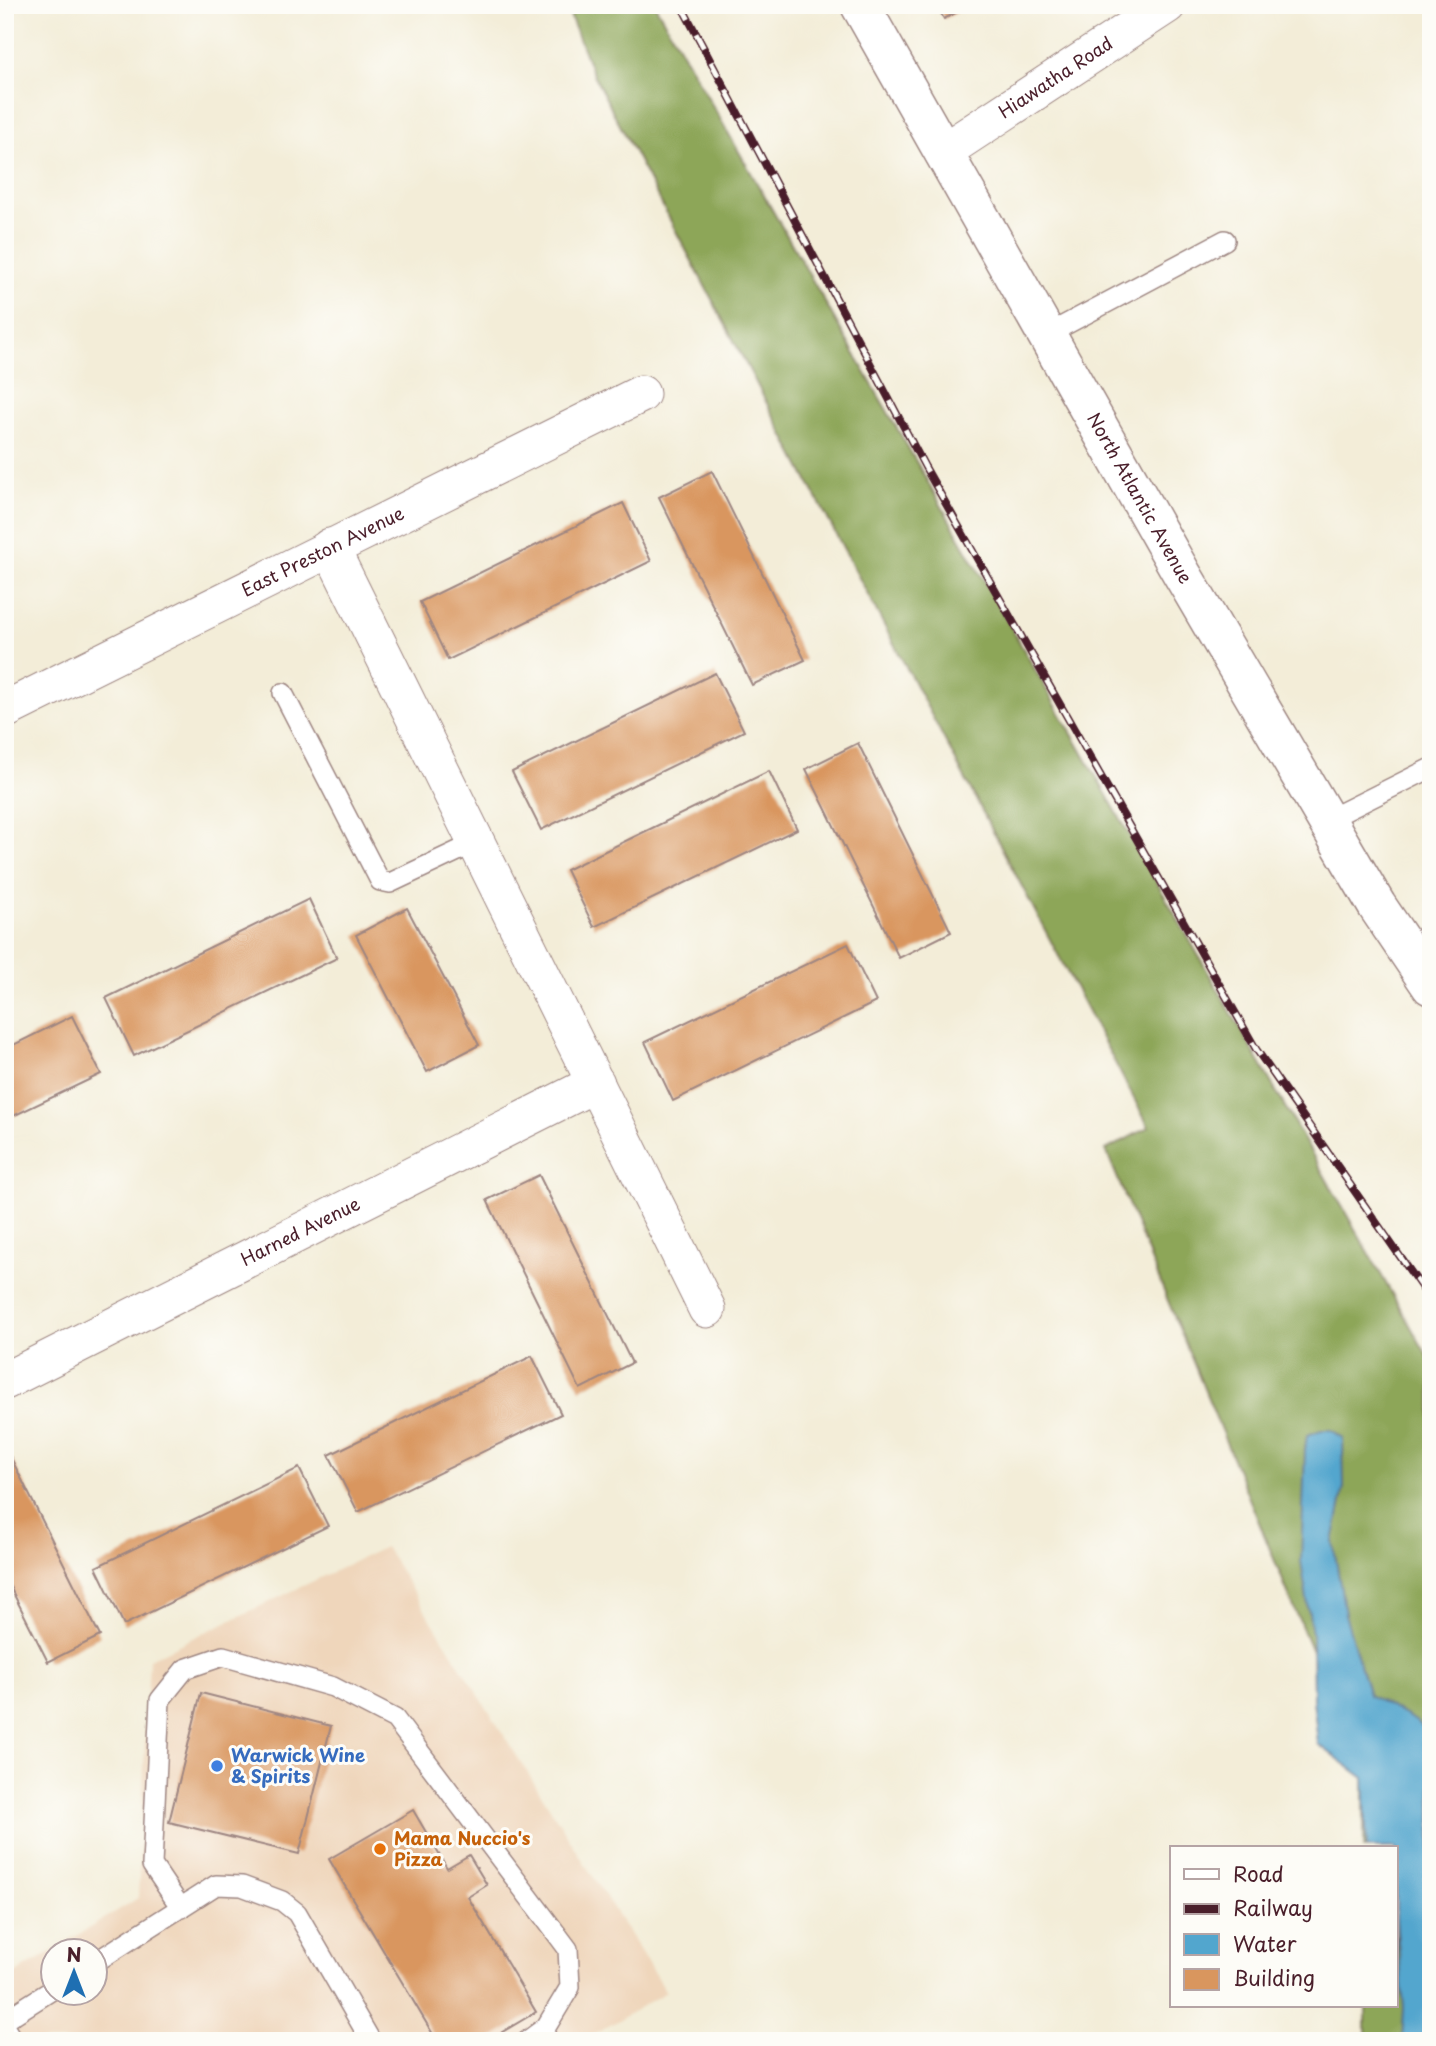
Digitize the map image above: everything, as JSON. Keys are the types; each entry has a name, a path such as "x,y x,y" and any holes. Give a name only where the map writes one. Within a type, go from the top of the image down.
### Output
{"street":[{"name":"North Atlantic Avenue","path":"860,5 1046,335 1377,906 1431,986"},
{"name":"Hiawatha Road","path":"943,152 1167,5"},
{"name":"East Preston Avenue","path":"5,710 641,394"},
{"path":"330,547 707,1309"},
{"name":"Harned Avenue","path":"5,1381 596,1083"}],"lane":[{"path":"1046,335 1225,240"},
{"path":"283,693 380,881 390,883 477,842"},
{"path":"1327,820 1431,768"},
{"path":"181,1908 152,1866 160,1700 185,1669 223,1656 333,1687 395,1719 568,1949 570,1987 546,2027 527,2041"},
{"path":"108,1954 216,1885 242,1886 282,1901 297,1913 371,2041"},
{"path":"5,2020 38,1999"},
{"path":"5,2028 13,2041"}],"shaded area":[{"path":"385,1547 666,1992 583,2041 5,2041 5,1980 38,1960 38,2008 108,2008 108,1938 73,1938 138,1898 149,1659"}],"green space":[{"path":"566,5 655,5 1431,1362 1431,2041 1366,2041 1366,2008 1398,2008 1398,1846 1364,1846 1364,1778 1106,1150 1149,1127 592,72"}],"water":[{"path":"1321,1430 1332,1430 1343,1438 1344,1487 1333,1542 1345,1614 1369,1695 1416,1721 1431,1733 1431,2041 1402,2041 1404,2008 1398,1941 1398,1846 1367,1846 1364,1778 1318,1744 1313,1700 1312,1633 1301,1561 1307,1435"}],"building":[{"path":"936,5 971,5 944,19"},
{"path":"712,471 805,660 752,685 659,497"},
{"path":"623,503 651,561 448,660 420,602"},
{"path":"715,673 744,731 541,830 512,772"},
{"path":"858,743 951,932 899,958 806,769"},
{"path":"769,771 797,829 594,927 566,870"},
{"path":"309,899 337,958 134,1056 106,998"},
{"path":"407,908 479,1045 427,1072 356,935"},
{"path":"848,944 876,1002 673,1101 645,1042"},
{"path":"72,1016 101,1074 5,1120 5,1049"},
{"path":"539,1175 632,1363 580,1389 487,1200"},
{"path":"532,1356 561,1414 358,1512 329,1455"},
{"path":"5,1446 100,1636 48,1662 5,1577"},
{"path":"299,1468 328,1526 124,1625 96,1567"},
{"path":"201,1693 331,1726 299,1854 169,1822"},
{"path":"413,1810 447,1868 469,1855 487,1885 468,1897 536,2012 487,2041 437,2041 329,1859"}],"railway":[{"path":"681,5 925,467 1256,1049 1431,1301"}],"place":[{"name":"Warwick Wine & Spirits","path":"217,1766"},
{"name":"Mama Nuccio's Pizza","path":"380,1849"}]}
